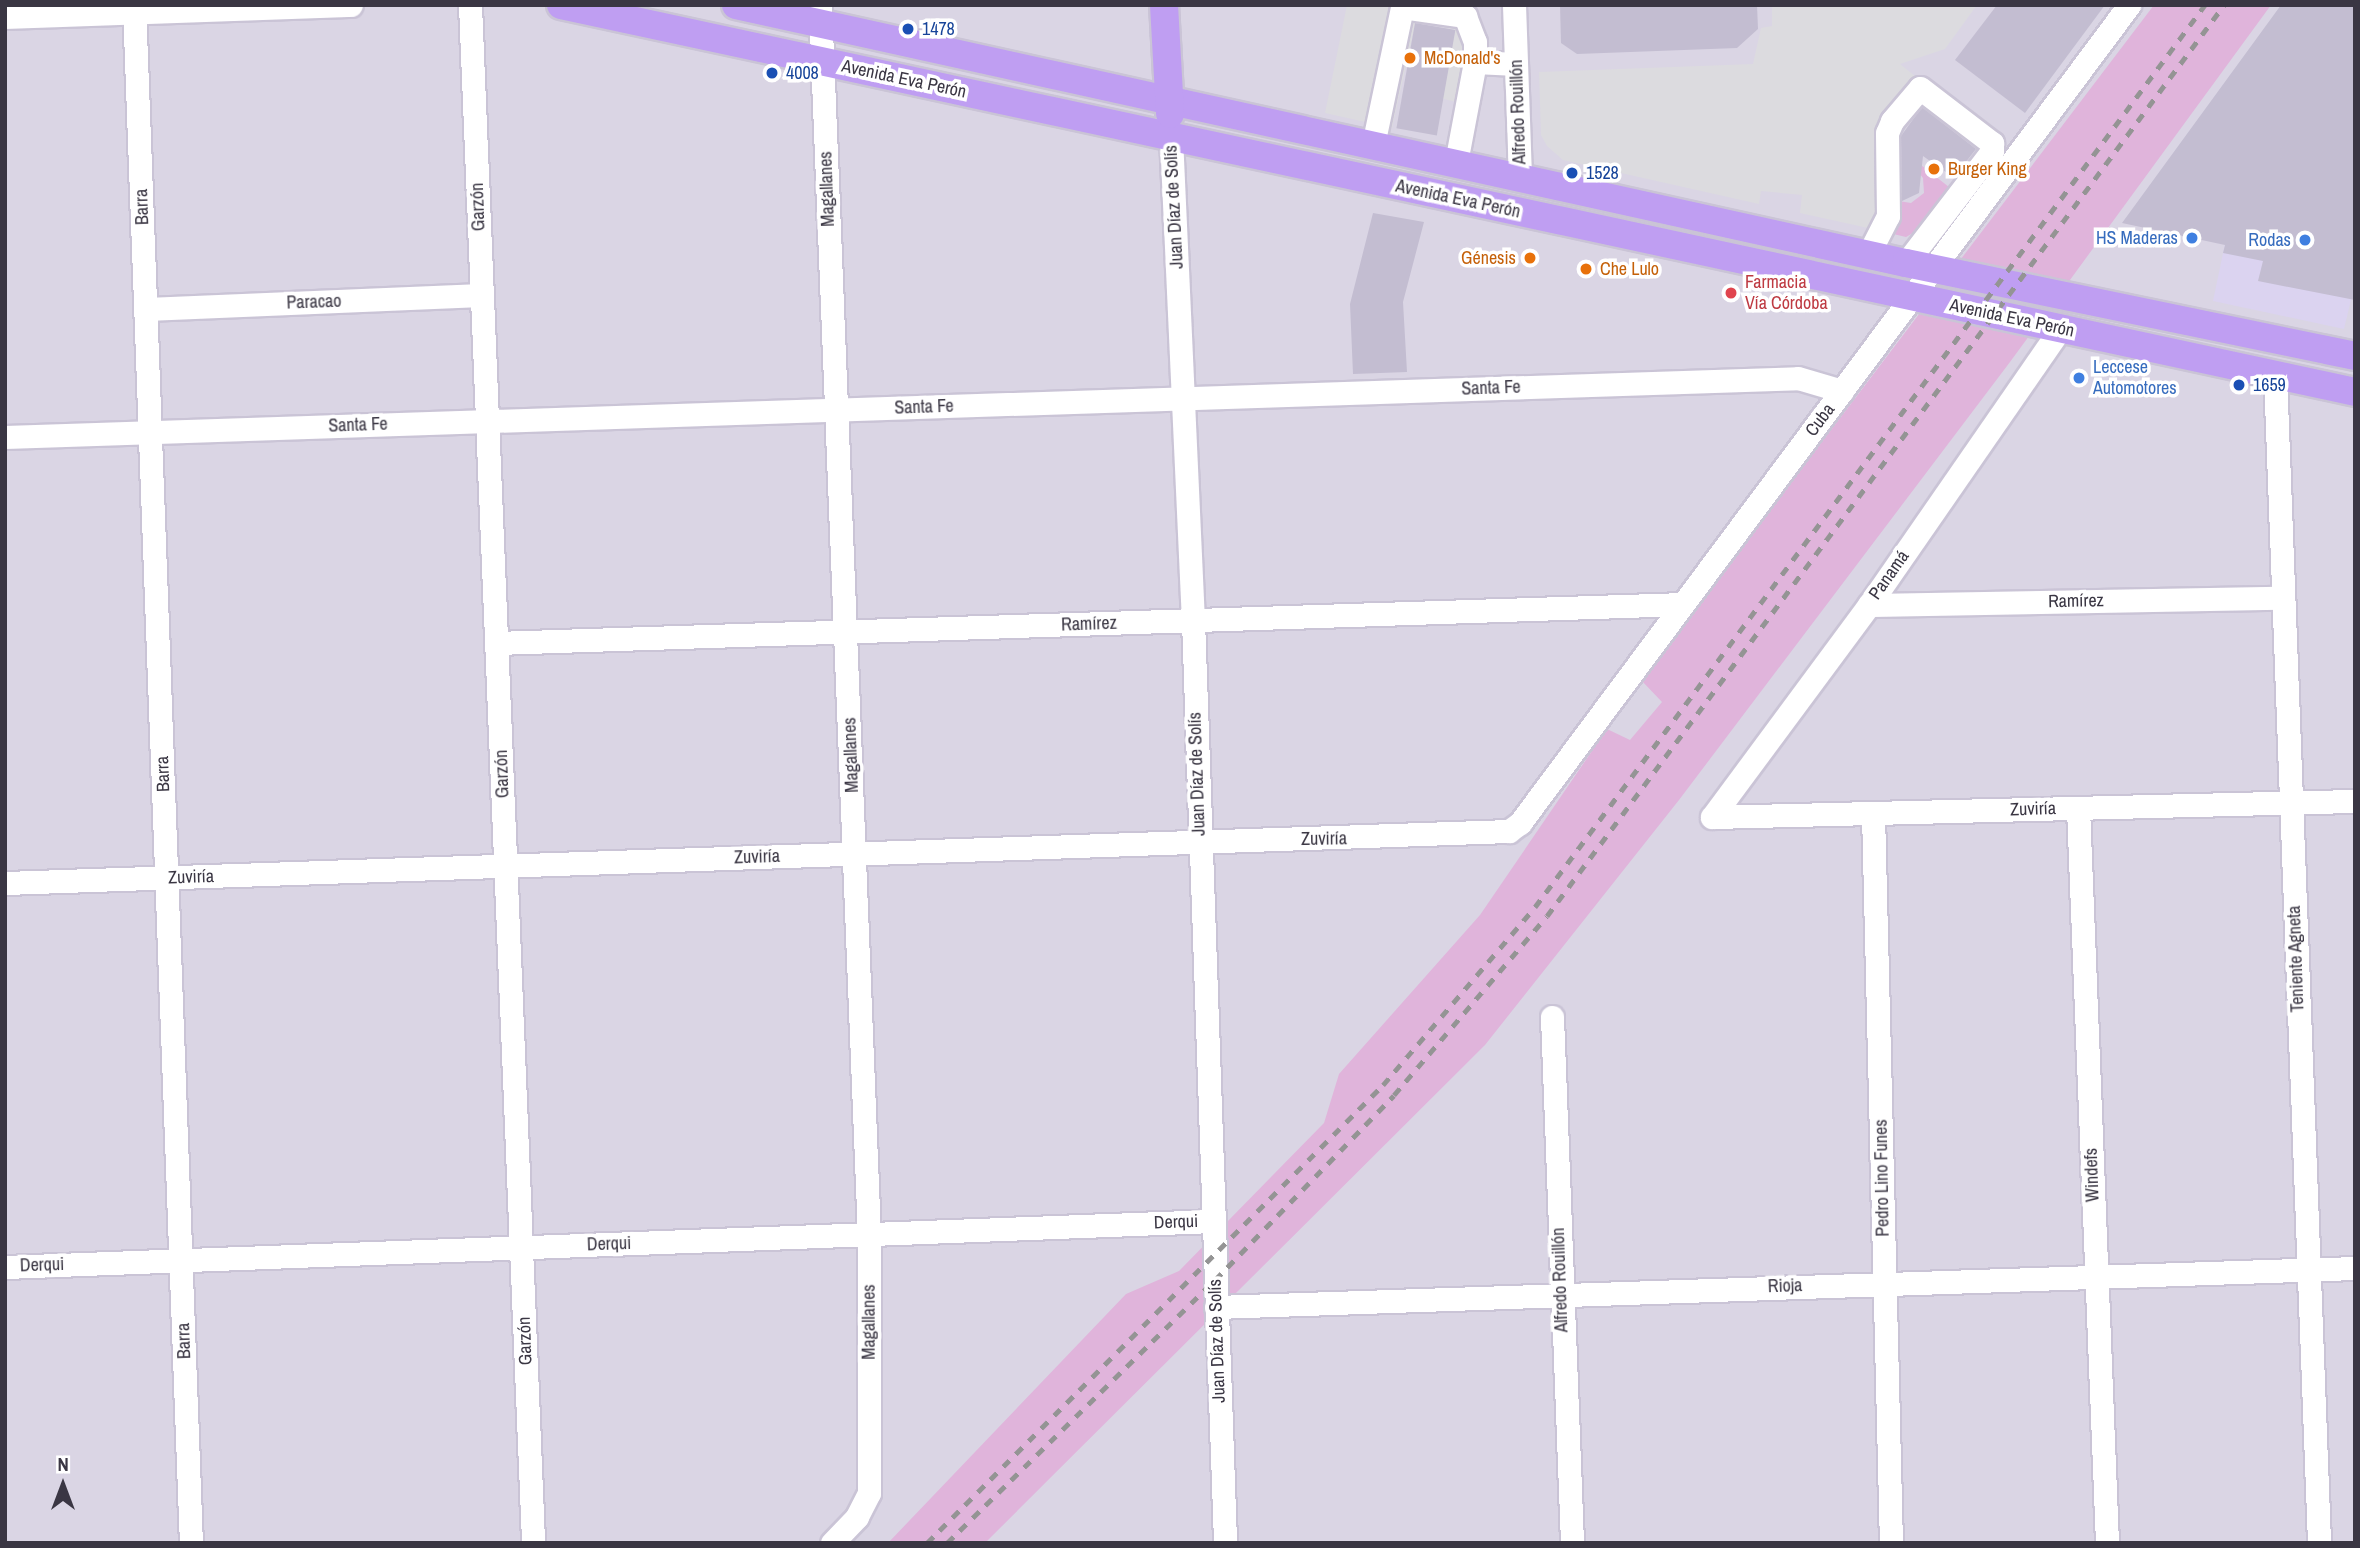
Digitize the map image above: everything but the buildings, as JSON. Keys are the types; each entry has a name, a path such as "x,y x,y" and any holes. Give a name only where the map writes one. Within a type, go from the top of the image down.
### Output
{"main road":[{"name":"Avenida Eva Perón","path":"561,5 2355,392"},
{"name":"Avenida Eva Perón","path":"736,5 820,14 1169,99 1373,145 1933,269 2349,355"},
{"name":"Juan Díaz de Solís","path":"1164,5 1171,137"}],"street":[{"path":"5,17 134,9 351,5"},
{"name":"Garzón","path":"470,5 533,1543"},
{"name":"Alfredo Rouillón","path":"1514,5 1520,177"},
{"name":"Cuba","path":"1509,831 1520,823 2129,5"},
{"path":"1373,145 1402,6 1465,16 1475,42 1475,62 1456,163"},
{"name":"Barra","path":"134,9 191,1543"},
{"name":"Magallanes","path":"820,14 869,1234 866,1505 832,1543"},
{"path":"1475,62 1516,64"},
{"path":"1868,255 1888,216 1888,133 1892,121 1920,88 1992,144 1992,151 1906,263"},
{"name":"Juan Díaz de Solís","path":"1171,137 1193,620 1225,1543"},
{"name":"Paracao","path":"146,309 482,295"},
{"name":"Panamá","path":"1712,817 1869,605 2060,329"},
{"name":"Teniente Agneta","path":"2275,375 2319,1543"},
{"name":"Santa Fe","path":"5,437 1798,378 1842,391"},
{"name":"Ramírez","path":"1869,605 2282,598"},
{"name":"Ramírez","path":"496,643 1682,604"},
{"name":"Zuviría","path":"1712,817 2355,801"},
{"name":"Windefs","path":"2078,808 2107,1543"},
{"name":"Pedro Lino Funes","path":"1873,813 1891,1543"},
{"name":"Zuviría","path":"5,883 1509,831"},
{"name":"Alfredo Rouillón","path":"1552,1017 1560,1294 1572,1543"},
{"name":"Derqui","path":"5,1267 1213,1221"},
{"name":"Rioja","path":"1216,1307 2355,1268"}],"shaded area":[{"path":"5,5 2355,5 2355,1543 5,1543"},
{"path":"1347,5 1467,5 1484,72 1480,108 1440,98 1455,30 1416,21 1392,128 1325,113"},
{"path":"1772,5 1977,5 1945,49 1900,64 1915,76 1881,122 1877,230 1800,213 1802,195 1761,191 1759,204 1563,160 1547,146 1541,135 1539,72 1753,64 1761,28 1772,26"},
{"path":"2154,5 2271,5 2010,362 1679,800 1485,1045 985,1543 888,1543 1126,1294 1179,1271 1324,1123 1339,1074 1480,915 1607,729 1630,740 1662,702 1641,680"},
{"path":"1921,165 1954,191 1927,225 1906,237 1889,233 1892,200 1911,203 1924,193 1923,178 1916,169"},
{"path":"2235,196 2355,283 2344,329 2213,301"}],"railway":[{"path":"927,1543 1383,1085 1535,907 2205,5"},
{"path":"947,1543 1215,1280 1394,1095 1547,916 2224,5"}],"place":[{"name":"1478","path":"908,29"},
{"name":"McDonald's","path":"1410,58"},
{"name":"4008","path":"772,73"},
{"name":"Burger King","path":"1934,169"},
{"name":"1528","path":"1572,173"},
{"name":"HS Maderas","path":"2192,238"},
{"name":"Rodas","path":"2305,240"},
{"name":"Génesis","path":"1530,258"},
{"name":"Che Lulo","path":"1586,269"},
{"name":"Farmacia Vía Córdoba","path":"1731,293"},
{"name":"Leccese Automotores","path":"2079,378"},
{"name":"1659","path":"2239,385"}]}
